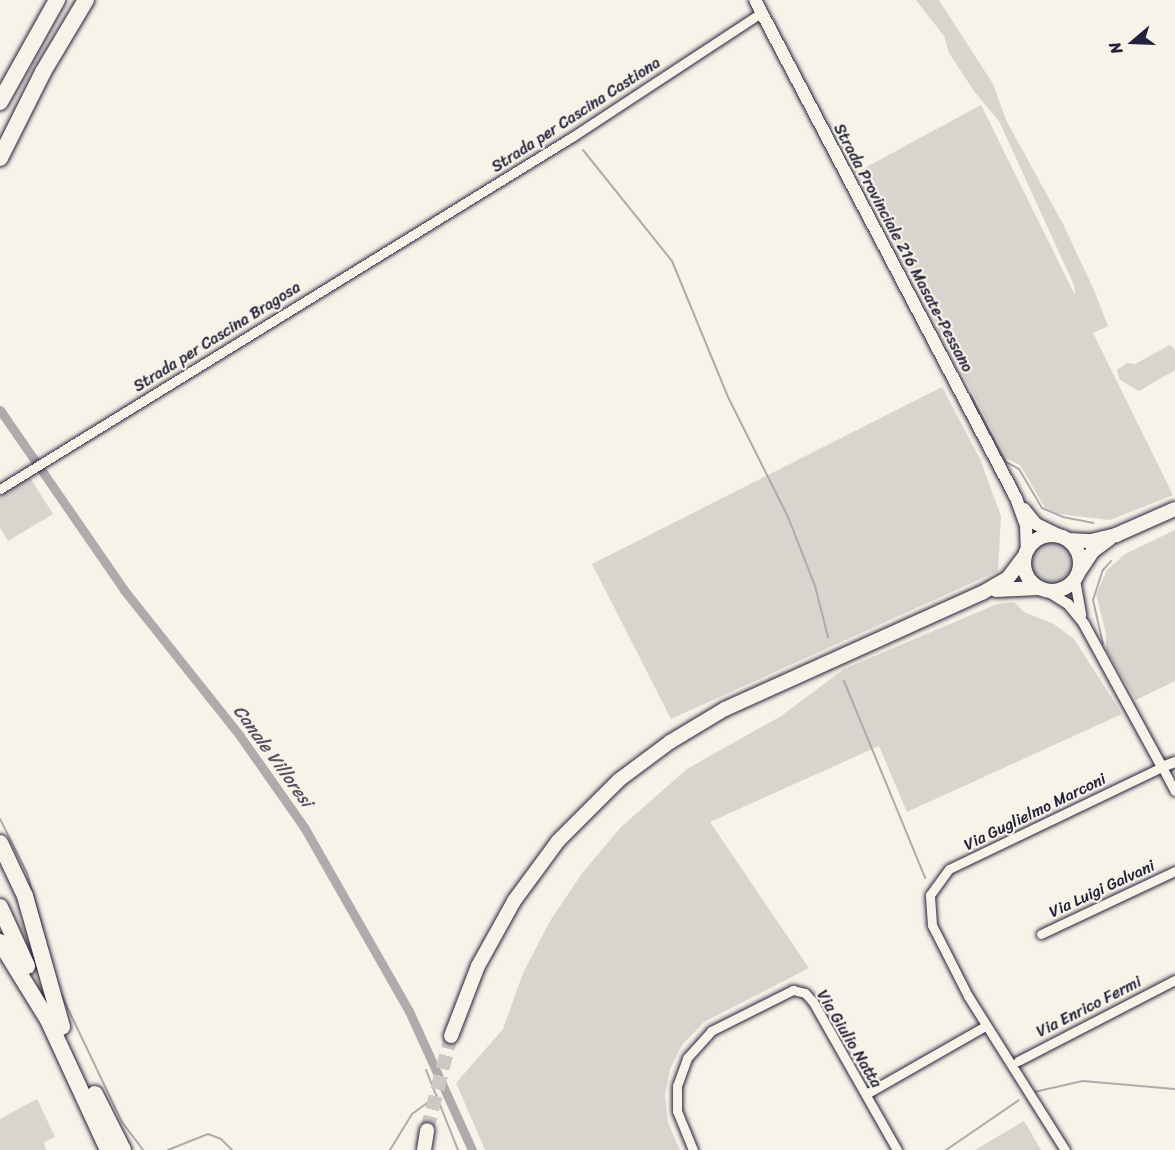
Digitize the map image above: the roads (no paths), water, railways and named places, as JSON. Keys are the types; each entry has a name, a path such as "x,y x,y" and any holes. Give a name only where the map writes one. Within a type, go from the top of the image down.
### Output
{"highway":[{"path":"0,102 57,0"},
{"path":"0,158 43,72 86,0"},
{"path":"0,843 25,896 55,1024 108,1150"},
{"path":"0,908 55,1024 123,1150"},
{"path":"0,942 55,1024"}],"main road":[{"name":"Strada Provinciale 216 Masate-Pessano","path":"755,0 1016,498"},
{"path":"1016,498 1036,524 1064,538 1079,553 1077,575"},
{"path":"1016,498 1025,524 1027,577 1043,590"},
{"path":"451,1036 478,966 514,901 558,841 619,780 661,748 725,709 982,593 1008,578 1041,537 1091,541 1116,535 1175,509"},
{"path":"982,593 1011,587 1062,590 1077,575 1095,550 1116,535"},
{"path":"424,1150 427,1130"}],"street":[{"name":"Strada per Cascina Castiona","path":"405,240 761,13"},
{"name":"Strada per Cascina Bragosa","path":"0,489 405,240"},
{"path":"1077,575 1084,624"},
{"path":"1043,590 1068,604 1084,624 1175,791"},
{"path":"1162,767 1175,762"},
{"name":"Via Guglielmo Marconi","path":"985,1026 932,926 930,895 937,881 949,869 1162,767"},
{"name":"Via Luigi Galvani","path":"1041,934 1175,871"},
{"name":"Via Enrico Fermi","path":"1017,1061 1175,980"},
{"name":"Via Giulio Natta","path":"693,1150 677,1111 677,1086 687,1058 711,1031 788,991 802,991 813,1002 897,1150"},
{"path":"866,1094 985,1026 1065,1150"}],"waterway":[{"path":"583,150 672,261 729,399 788,517 815,586 828,637"},
{"path":"971,396 1006,462 1019,469 1042,508 1063,517 1093,523"},
{"name":"Canale Villoresi","path":"0,410 124,590 240,736 304,827 409,1011 472,1150"},
{"path":"1103,644 1093,600 1103,570 1111,561"},
{"path":"844,681 925,878"},
{"path":"0,819 27,873 48,949"},
{"path":"60,992 122,1122 143,1150"},
{"path":"426,1070 458,1150"},
{"path":"1034,1092 1083,1081 1175,1089"},
{"path":"390,1150 412,1114 437,1096"},
{"path":"946,1150 1019,1100"},
{"path":"168,1150 208,1134 221,1139 232,1150"}],"tunnel":[{"path":"427,1130 451,1036"}]}
